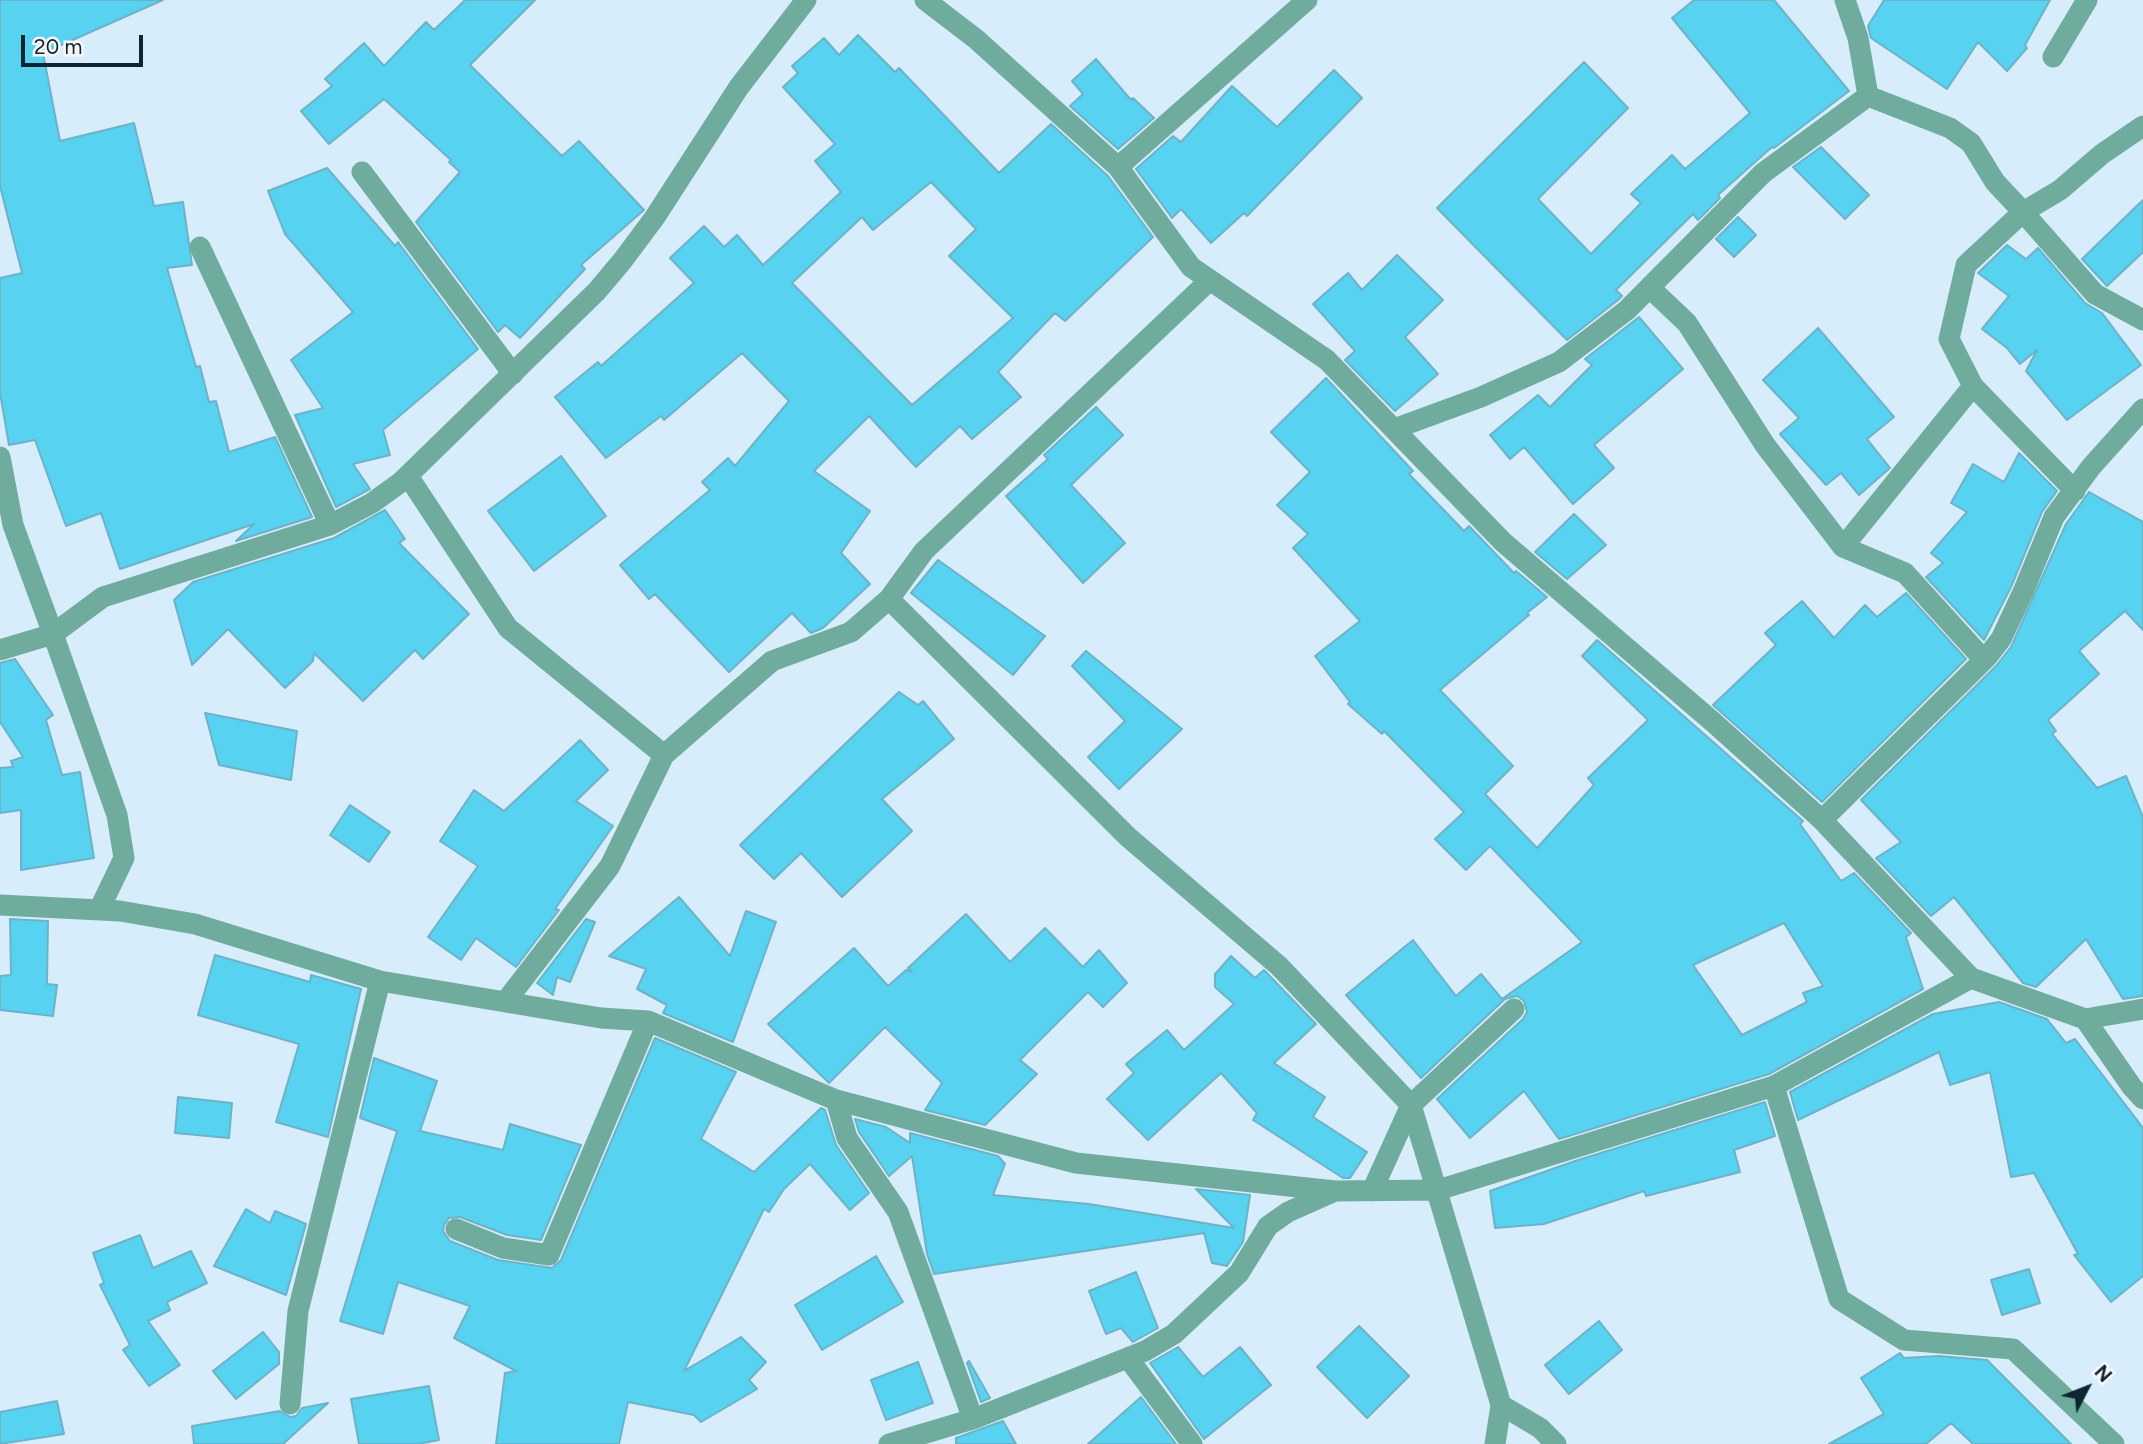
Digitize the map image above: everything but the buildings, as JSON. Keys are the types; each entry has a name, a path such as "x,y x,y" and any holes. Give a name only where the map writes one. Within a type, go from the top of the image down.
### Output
{"street":[{"path":"0,650 53,634 103,597 330,525 372,503 408,476 597,291 623,260 655,217 739,87 806,0"},
{"path":"925,0 976,39 1118,167 1191,267 1327,360 1503,542 1713,722 1822,820 1971,978 2085,1019 2143,1009"},
{"path":"1118,167 1307,0"},
{"path":"1844,0 1858,38 1868,96"},
{"path":"2053,57 2087,0"},
{"path":"1868,96 1950,128 1971,143 1995,182 2095,294 2143,320"},
{"path":"1394,429 1481,397 1559,362 1627,310 1763,173 1868,96"},
{"path":"2075,491 1973,387 1949,339 1966,265 2023,212 2060,190 2102,154 2143,126"},
{"path":"362,172 513,374"},
{"path":"200,247 330,525"},
{"path":"506,1001 610,866 664,755 772,661 851,632 889,599 924,551 1210,280"},
{"path":"1650,288 1687,323 1765,445 1843,547 1905,573 1984,660"},
{"path":"1843,547 1973,387"},
{"path":"1822,820 1984,660 2001,639 2054,517 2091,467 2143,410"},
{"path":"0,457 13,525 117,815 124,858 99,910"},
{"path":"408,476 508,628 664,755"},
{"path":"889,599 1128,837 1279,966 1411,1105 1501,1405 1495,1444"},
{"path":"0,905 99,910 195,924 380,981 600,1018 648,1021 836,1100 1076,1163 1335,1191 1438,1190 1774,1086 1971,978"},
{"path":"290,1404 298,1311 380,981"},
{"path":"1372,1191 1411,1105 1514,1009"},
{"path":"2085,1019 2143,1099"},
{"path":"456,1229 503,1248 549,1255 648,1021"},
{"path":"1774,1086 1839,1299 1904,1340 2013,1349 2114,1444"},
{"path":"836,1100 846,1138 898,1212 973,1419"},
{"path":"889,1444 973,1419 1128,1358 1174,1334 1239,1273 1268,1226 1288,1212 1335,1191"},
{"path":"1128,1358 1192,1444"},
{"path":"1501,1405 1540,1428 1556,1444"}]}
